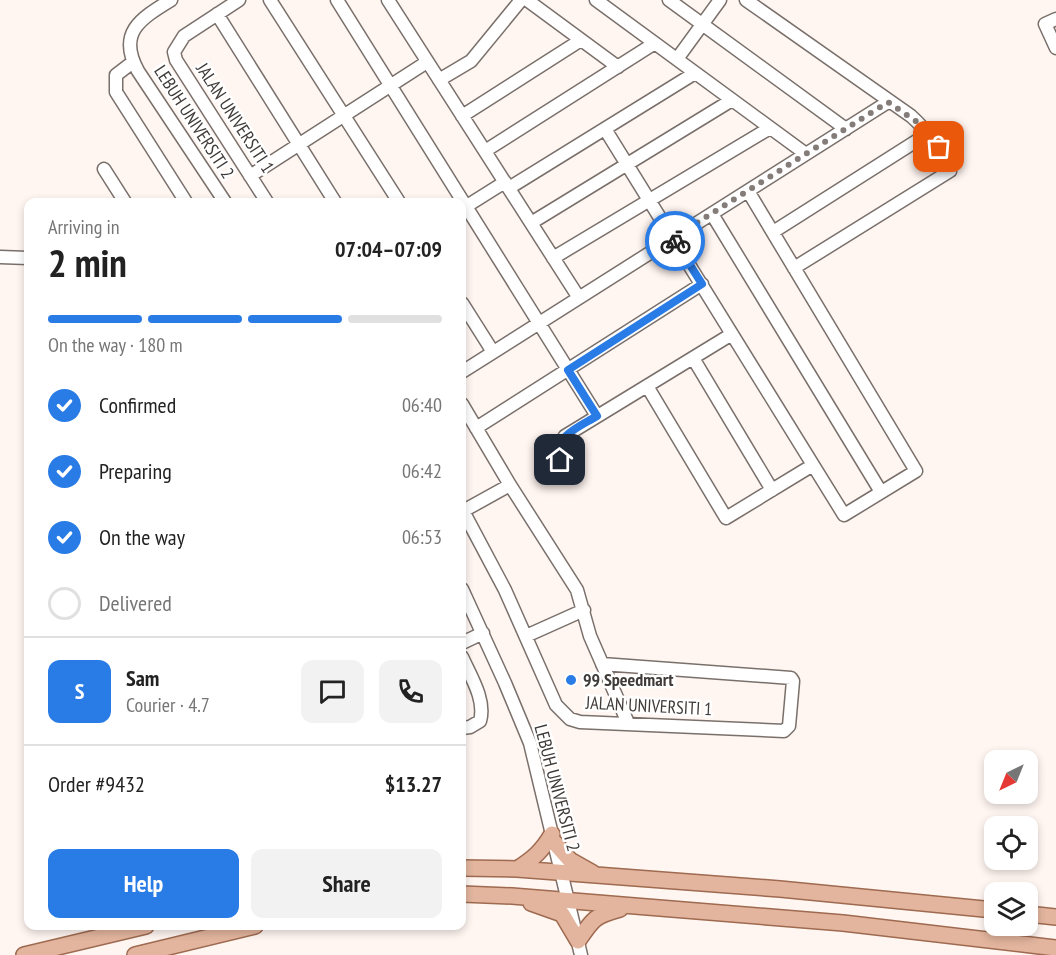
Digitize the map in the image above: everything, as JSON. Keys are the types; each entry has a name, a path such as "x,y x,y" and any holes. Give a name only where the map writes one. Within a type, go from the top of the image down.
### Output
{"main road":[{"path":"517,869 535,857 553,838 570,860 597,875"},
{"path":"466,868 517,869 780,889 984,909"},
{"path":"466,894 568,900 843,923 1056,948"},
{"path":"512,896 562,914 580,948"},
{"path":"580,948 590,924 601,914 633,906"},
{"path":"1038,915 1056,917"},
{"path":"24,955 129,930"},
{"path":"135,955 238,930"}],"street":[{"path":"171,0 149,14 132,32 129,52 133,62 116,75 116,92 179,198"},
{"path":"239,0 217,14 333,198"},
{"path":"270,0 396,198"},
{"path":"337,0 458,198"},
{"path":"388,0 579,298"},
{"path":"439,80 471,61 521,0"},
{"path":"527,0 618,67"},
{"path":"596,0 806,154"},
{"path":"669,0 846,129"},
{"path":"677,59 720,0"},
{"path":"747,0 888,102 911,116 929,133 939,147 950,171 794,267"},
{"name":"JALAN UNIVERSITI 1","path":"217,14 184,36 174,52 176,60 264,198"},
{"path":"1051,22 1056,48"},
{"path":"462,116 581,40"},
{"path":"485,151 655,43"},
{"name":"LEBUH UNIVERSITI 2","path":"133,62 222,198"},
{"path":"250,176 427,62"},
{"path":"466,207 605,129 695,73"},
{"path":"531,223 732,100"},
{"path":"466,369 888,102"},
{"path":"553,258 770,128"},
{"path":"605,129 844,515 916,471 748,191"},
{"path":"773,232 929,133"},
{"path":"104,169 122,198"},
{"path":"466,211 597,416"},
{"path":"712,214 881,492"},
{"path":"0,257 24,258"},
{"path":"476,428 702,284"},
{"path":"466,309 493,352"},
{"path":"567,472 557,452 565,436 732,334"},
{"path":"693,358 772,490"},
{"path":"647,386 726,518 813,465"},
{"path":"466,411 578,590 586,623 628,723"},
{"path":"466,508 510,484"},
{"name":"JALAN UNIVERSITI 1","path":"466,515 490,559 556,705 570,719 580,722 784,731 789,726 794,681 791,678 602,664"},
{"name":"LEBUH UNIVERSITI 2","path":"466,597 530,743 580,948"},
{"path":"526,636 584,610"},
{"path":"466,641 483,633"},
{"path":"466,666 483,711 480,722 466,728"}],"way so far":[{"path":"675,241 673,238 888,102 911,116 929,133 939,147"}],"place":[{"name":"99 Speedmart","path":"571,680"}],"route":[{"path":"560,460 557,452 565,436 597,416 568,370 702,284 675,241"}]}
